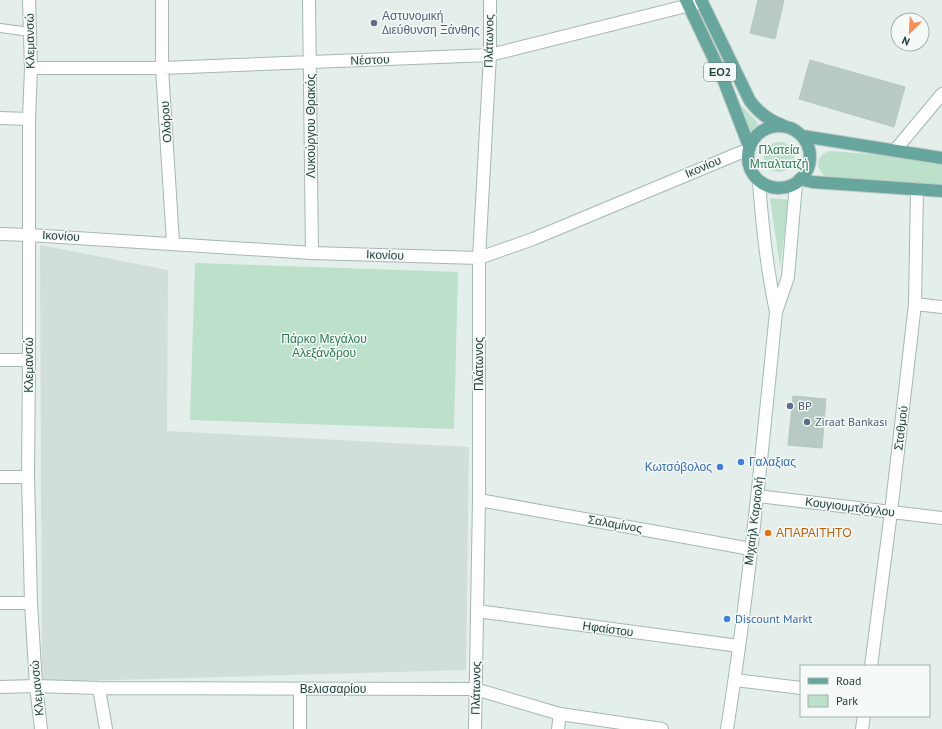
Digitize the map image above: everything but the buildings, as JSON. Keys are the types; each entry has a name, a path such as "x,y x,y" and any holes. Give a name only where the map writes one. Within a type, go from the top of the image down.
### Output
{"main road":[{"name":"ΕΟ2","path":"701,1 750,101 761,114 771,121 793,129 802,136 942,158"},
{"name":"ΕΟ2","path":"687,2 722,76 749,148 749,167 753,175 759,181"},
{"path":"749,148 755,137 763,130 773,126 783,126"},
{"path":"759,181 768,186 777,188 787,187 798,181 806,172 810,163 810,153 802,136"},
{"path":"798,181 942,191"}],"street":[{"name":"Κλεμανσώ","path":"29,0 31,68 29,119 28,477 31,603 36,686 41,729"},
{"name":"Ολόρου","path":"162,0 162,68 173,243"},
{"name":"Λυκούργου Θρακός","path":"310,0 312,253"},
{"name":"Πλάτωνος","path":"475,729 479,500 479,258 490,55 490,0"},
{"name":"Νέστου","path":"31,68 162,68 490,55 687,2 701,1"},
{"path":"896,150 942,94"},
{"path":"0,118 29,119"},
{"name":"Ικονίου","path":"0,234 29,234 312,253 479,258 533,239 749,148"},
{"name":"Μιχαήλ Καραολή","path":"759,181 771,289 776,312"},
{"name":"Μιχαήλ Καραολή","path":"727,729 758,496 776,312 788,277 798,181"},
{"name":"Σταθμού","path":"871,665 891,512 915,304 917,189"},
{"path":"915,304 942,307"},
{"path":"0,360 29,360"},
{"path":"0,477 28,477"},
{"name":"Κουγιουμτζόγλου","path":"758,496 942,518"},
{"name":"Σαλαμίνος","path":"479,500 751,549"},
{"path":"0,603 31,603"},
{"name":"Ηφαίστου","path":"477,611 739,646"},
{"path":"734,680 800,688"},
{"name":"Βελισσαρίου","path":"0,687 36,686 99,688 475,690 560,714 660,729"},
{"path":"99,688 106,729"},
{"path":"300,689 300,729"},
{"path":"558,729 560,714"},
{"path":"862,729 864,717"}],"lane":[{"path":"0,28 30,32"}],"shaded area":[{"path":"40,245 168,270 167,431 469,447 466,670 42,682"}],"green space":[{"path":"741,106 756,121 759,127 755,132 749,131"},
{"name":"Πλατεία Μπαλτατζή","path":"779,142 785,143 793,151 793,163 785,171 779,172 773,171 765,163 764,157 765,151 773,143"},
{"path":"830,151 942,160 942,187 825,176 819,169 818,162 822,155"},
{"path":"770,198 789,200 780,267"},
{"name":"Πάρκο Μεγάλου Αλεξάνδρου","path":"195,263 458,272 454,429 190,420"}],"place":[{"name":"Αστυνομική Διεύθυνση Ξάνθης","path":"374,23"},
{"name":"BP","path":"790,406"},
{"name":"Ziraat Bankası","path":"807,422"},
{"name":"Γαλαξιας","path":"741,462"},
{"name":"Κωτσόβολος","path":"720,467"},
{"name":"ΑΠΑΡΑΙΤΗΤΟ","path":"768,533"},
{"name":"Discount Markt","path":"727,619"}]}
